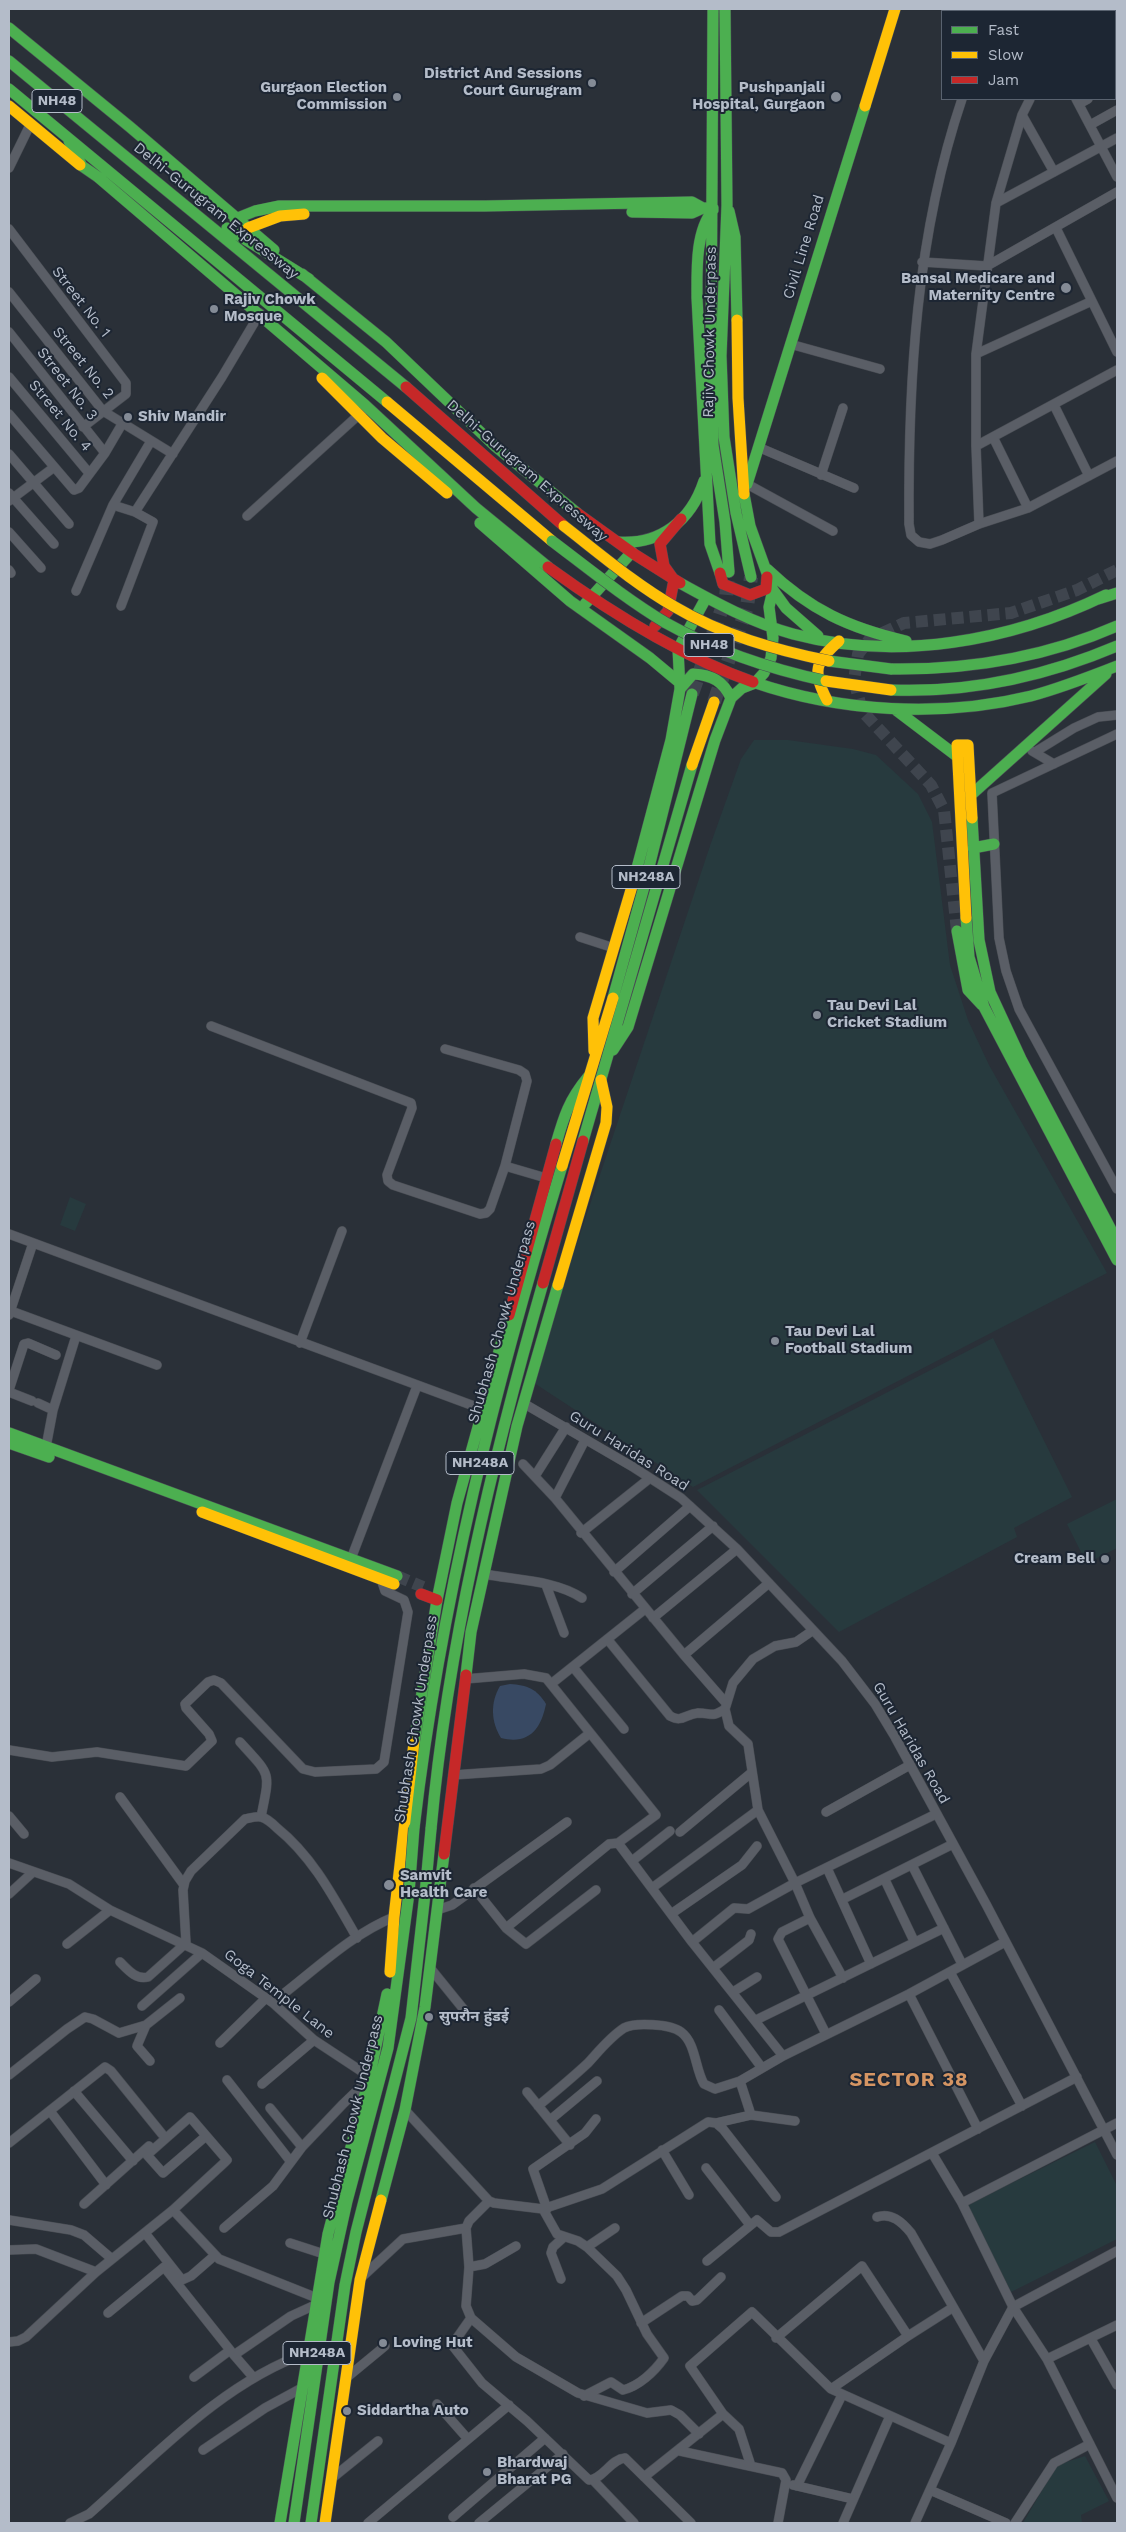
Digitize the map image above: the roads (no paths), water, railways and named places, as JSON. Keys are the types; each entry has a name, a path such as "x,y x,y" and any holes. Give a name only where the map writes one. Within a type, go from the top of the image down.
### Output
{"main road":[{"name":"Rajiv Chowk Underpass","path":"713,9 709,208 713,445 725,522 729,572"},
{"path":"725,9 727,205 735,237 738,398 745,489 750,526 773,590 786,608 819,638"},
{"name":"Civil Line Road","path":"745,489 895,9"},
{"path":"9,28 130,127 235,218 387,342 494,445 617,542 674,580 706,598 793,633 863,646 905,647 990,637 1031,626 1117,591"},
{"name":"Delhi-Gurugram Expressway","path":"9,61 437,413 564,526 655,595 676,608 717,627 765,644 811,656 891,669 938,669 1038,655 1117,626"},
{"name":"NH48","path":"9,89 426,434 552,541 632,601 668,624 709,645 804,676 859,687 891,690 955,689 1018,678 1064,666 1117,646"},
{"path":"9,106 82,166 103,189 257,317 328,384 496,526 590,598 678,649 755,683 827,700 896,710 966,707 1026,698 1114,668"},
{"path":"68,139 82,166"},
{"path":"106,140 149,166 235,234 309,279"},
{"path":"235,218 255,210 279,206 485,206 692,202 709,208"},
{"name":"Rajiv Chowk Underpass","path":"727,205 721,356 724,437 736,513 751,577"},
{"path":"709,208 704,221 697,274 697,298 710,544 723,584 744,595 757,596 766,589 765,570"},
{"path":"248,228 266,220 294,214 585,211 692,213 709,208"},
{"path":"363,412 493,535 580,609 650,658 680,686"},
{"path":"646,630 658,624 672,603 674,580 664,566 660,544 702,490 705,476"},
{"path":"617,542 638,543 656,538 681,519"},
{"path":"580,609 632,552"},
{"path":"765,570 816,610 832,619 887,637 927,645"},
{"path":"606,1061 628,1027 715,740 731,698 742,688 755,683 764,673 771,658 773,638 769,607 773,590"},
{"path":"594,1058 593,1018 671,740 680,686 678,649 706,598"},
{"path":"827,700 818,686 815,670 822,656 839,641"},
{"path":"971,795 1021,748 1114,668"},
{"path":"680,686 693,674 709,674 725,685 731,698"},
{"name":"NH248A","path":"588,1077 627,950 692,694"},
{"name":"NH248A","path":"601,1080 684,788 714,702"},
{"path":"896,710 958,757"},
{"path":"1117,1240 1021,1059 990,992 979,940 968,745 957,745 963,886 969,957 984,1006 1117,1260"},
{"path":"973,848 994,844"},
{"path":"957,931 959,950 968,990 984,1006"},
{"path":"280,2523 300,2389 324,2254 354,2131 369,2080 385,2008 392,1960 394,1917 417,1718 437,1597 457,1503 546,1178 569,1102 588,1077"},
{"name":"Shubhash Chowk Underpass","path":"294,2523 328,2282 347,2201 388,2048 409,1894 420,1773 449,1601 482,1450 507,1356 588,1077"},
{"path":"325,2523 360,2280 405,2110 431,1969 471,1632 523,1403 606,1123 607,1107 601,1080"},
{"name":"Shubhash Chowk Underpass","path":"311,2523 345,2285 356,2232 411,2018 436,1774 464,1603 511,1396 601,1080"},
{"path":"9,1433 350,1562 395,1580 382,1580 350,1562 9,1443"},
{"path":"422,1591 437,1597"},
{"path":"402,1855 443,1861"}],"street":[{"path":"962,100 948,143 922,262 908,432 909,524 911,535 918,542 930,544 979,524 1028,508 1117,461"},
{"path":"979,524 976,446 976,354 996,203 1022,115 1030,100"},
{"path":"1077,101 1117,177"},
{"path":"1090,125 1117,110"},
{"path":"1022,115 1054,172"},
{"path":"9,168 30,125"},
{"path":"996,203 1117,138"},
{"path":"922,262 987,266 1117,192"},
{"path":"1056,228 1117,352"},
{"name":"Street No. 1","path":"9,229 126,383 126,394 103,411"},
{"name":"Street No. 2","path":"9,292 103,411 173,454"},
{"path":"976,354 1092,301"},
{"path":"135,512 222,377 257,317"},
{"name":"Street No. 3","path":"9,332 83,428 105,453"},
{"path":"790,344 880,370"},
{"path":"976,446 1117,370"},
{"name":"Street No. 4","path":"9,376 89,473"},
{"path":"1054,405 1089,476"},
{"path":"821,475 843,408"},
{"path":"83,428 103,411"},
{"path":"247,516 300,466 363,412"},
{"path":"9,414 53,468 71,488 77,490 105,453 122,424"},
{"path":"992,437 1028,508"},
{"path":"76,591 113,505 151,441"},
{"path":"758,447 854,488"},
{"path":"9,454 69,524"},
{"path":"53,468 10,497 54,544"},
{"path":"745,489 833,531"},
{"path":"113,505 135,512 153,522 121,606"},
{"path":"9,532 41,568"},
{"path":"1035,752 1074,728 1098,717 1117,715"},
{"path":"1117,734 992,793 999,938 1006,971 1019,1009 1117,1189"},
{"path":"1021,748 1035,752 1054,764"},
{"path":"580,937 614,948"},
{"path":"211,1026 411,1103 412,1108 388,1175 388,1181 393,1185 480,1214 486,1213 490,1209 505,1166 527,1080 525,1074 519,1070 445,1049"},
{"path":"505,1166 546,1178"},
{"path":"300,1343 342,1231"},
{"path":"9,1234 482,1409"},
{"path":"33,1243 10,1313 157,1365"},
{"path":"46,1447 53,1410 76,1336"},
{"path":"53,1410 9,1391 24,1344 28,1343 56,1355"},
{"path":"350,1562 417,1386"},
{"name":"Guru Haridas Road","path":"523,1403 650,1478 690,1506 737,1549 842,1661 875,1704 910,1766 1117,2155"},
{"path":"534,1476 566,1428"},
{"path":"555,1498 584,1440"},
{"path":"523,1464 555,1498 581,1533 726,1706"},
{"path":"581,1533 650,1478"},
{"path":"614,1572 690,1506"},
{"path":"632,1594 713,1526"},
{"path":"653,1618 737,1549"},
{"path":"484,1574 546,1585 571,1592 582,1598"},
{"path":"9,1750 52,1757 98,1752 186,1766 212,1741 209,1734 186,1708 185,1704 208,1682 214,1680 221,1683 302,1769 315,1772 376,1769 384,1762 408,1612 404,1600 384,1591 382,1580"},
{"path":"684,1655 768,1583"},
{"path":"546,1585 564,1633"},
{"path":"551,1684 645,1609"},
{"path":"812,1631 796,1642 775,1646 753,1659 737,1675 726,1706 729,1726 748,1744 758,1810 795,1883 810,1918 843,1978"},
{"path":"608,1640 670,1716 676,1720 681,1720 698,1713 714,1715 726,1706"},
{"path":"573,1667 624,1729"},
{"path":"465,1680 533,1675 546,1678 656,1815 618,1843 609,1844 506,1928"},
{"path":"453,1775 541,1769 550,1765 590,1733"},
{"path":"240,1742 266,1770 268,1780 261,1817"},
{"path":"826,1812 910,1766"},
{"path":"680,1832 751,1773"},
{"path":"120,1797 184,1885"},
{"path":"652,1888 758,1810"},
{"path":"692,1942 734,1908 748,1909 795,1883 936,1814"},
{"path":"9,1816 24,1834"},
{"path":"120,1962 133,1974 143,1978 148,1977 186,1943 184,1885 191,1871 245,1819 261,1817 286,1836 317,1870 357,1938"},
{"path":"437,1910 452,1905 567,1822"},
{"path":"632,1861 670,1831"},
{"path":"618,1843 692,1942 783,2056"},
{"path":"843,1899 953,1844"},
{"path":"671,1914 742,1865 757,1846"},
{"name":"Goga Temple Lane","path":"9,1863 69,1884 110,1910 186,1943 266,1998 314,2040 361,2071 369,2080"},
{"path":"912,1865 962,1964"},
{"path":"827,1868 843,1899 871,1964"},
{"path":"9,1894 33,1872"},
{"path":"884,1880 914,1941"},
{"path":"474,1888 506,1928 523,1944 529,1944 596,1890"},
{"path":"67,1944 110,1910"},
{"path":"282,1995 357,1938 380,1923 394,1917"},
{"path":"810,1918 782,1932 778,1939 826,2034"},
{"path":"756,2020 914,1941 944,1928"},
{"path":"713,1968 749,1940 751,1934"},
{"path":"538,2106 568,2081 604,2045 626,2028 647,2024 665,2026 681,2032 693,2053 701,2079 708,2087 715,2089 740,2081 783,2056 909,1994 1005,1942"},
{"path":"142,2006 202,1953"},
{"path":"431,1969 465,2012"},
{"path":"950,1972 1022,2106"},
{"path":"733,1992 757,1977"},
{"path":"9,2002 36,1980"},
{"path":"909,1994 978,2129"},
{"path":"9,2075 85,2017 93,2019 118,2033 146,2025 180,1998"},
{"path":"220,2043 266,1998"},
{"path":"719,2010 762,2068"},
{"path":"146,2025 137,2046 150,2061"},
{"path":"262,2084 314,2040"},
{"path":"11,2137 50,2111 101,2068 108,2068 162,2134"},
{"path":"706,2261 757,2220 771,2232 779,2232 1077,2077"},
{"path":"227,2080 291,2162"},
{"path":"224,2228 273,2186 302,2147 342,2104 369,2080"},
{"path":"550,2120 597,2081"},
{"path":"740,2081 751,2115"},
{"path":"74,2091 134,2161"},
{"path":"527,2092 570,2144"},
{"path":"270,2108 302,2147"},
{"path":"405,2110 489,2201 509,2206 545,2209 612,2185 701,2124 708,2122 716,2123 751,2115 795,2121"},
{"path":"50,2111 106,2185"},
{"path":"9,2342 18,2341 26,2337 96,2272 173,2210 227,2160 190,2117 147,2155 163,2173 206,2136"},
{"path":"84,2204 180,2119"},
{"path":"584,2396 611,2382 623,2390 632,2388 660,2362 663,2354 641,2323 622,2283 587,2247 578,2241 557,2234 545,2209 533,2169 585,2133 596,2119"},
{"path":"716,2123 730,2137 776,2196"},
{"path":"962,2203 1117,2123"},
{"path":"662,2150 689,2195"},
{"path":"932,2153 962,2203 1013,2306 1047,2359 1117,2498"},
{"path":"706,2168 750,2225"},
{"path":"489,2201 469,2221 466,2228 469,2267 466,2306 471,2318 516,2357 584,2396 614,2402 647,2413 671,2410 699,2434"},
{"path":"173,2210 214,2256 316,2301"},
{"path":"876,2218 884,2215 898,2219 907,2228 984,2361"},
{"path":"9,2220 71,2230 92,2240 112,2259"},
{"path":"360,2280 403,2239 466,2228"},
{"path":"587,2247 615,2228"},
{"path":"145,2233 182,2280 191,2276 214,2256"},
{"path":"561,2280 551,2253 553,2247 564,2237"},
{"path":"290,2242 324,2254"},
{"path":"469,2267 486,2264 516,2246"},
{"path":"9,2250 36,2249 96,2272"},
{"path":"915,2523 951,2443 984,2361 1013,2306 1117,2251"},
{"path":"776,2338 862,2266 908,2336"},
{"path":"108,2313 164,2267 252,2377"},
{"path":"641,2323 682,2296 688,2296 692,2301 697,2300 721,2277"},
{"path":"194,2378 316,2301"},
{"path":"831,2389 952,2308"},
{"path":"751,2466 741,2433 724,2414 690,2368 691,2363 752,2312 776,2338 831,2389 951,2443"},
{"path":"471,2318 452,2345 482,2383 563,2454 586,2478 593,2480 634,2523"},
{"path":"1047,2359 1117,2325"},
{"path":"1091,2339 1117,2384"},
{"path":"345,2379 385,2346"},
{"path":"70,2523 89,2514 188,2425 252,2377 307,2353"},
{"path":"203,2450 265,2408 300,2389"},
{"path":"798,2486 842,2395"},
{"path":"437,2404 467,2438"},
{"path":"368,2523 409,2490 467,2438 509,2405"},
{"path":"644,2477 724,2414"},
{"path":"844,2523 890,2416"},
{"path":"453,2517 544,2438"},
{"path":"330,2479 378,2442"},
{"path":"1015,2523 1054,2463 1090,2444"},
{"path":"680,2450 780,2471 785,2477 786,2484 778,2523"},
{"path":"479,2523 563,2454"},
{"path":"593,2480 624,2458 691,2523"},
{"path":"786,2484 853,2499"},
{"path":"930,2490 1006,2523"}],"water":[{"path":"510,1684 522,1685 535,1691 546,1704 537,1728 526,1737 511,1740 501,1738 495,1726 493,1712 493,1706 500,1686"}],"tunnel":[{"path":"957,931 944,810 931,785 862,711 854,680 858,654 870,639 904,623 1011,613 1077,590 1117,570"},
{"path":"692,694 726,597 728,576"},
{"path":"714,702 747,607 751,577"},
{"path":"397,1576 423,1587"}],"place":[{"name":"District And Sessions Court Gurugram","path":"592,83"},
{"name":"Gurgaon Election Commission","path":"397,97"},
{"name":"Pushpanjali Hospital, Gurgaon","path":"836,97"},
{"name":"Bansal Medicare and Maternity Centre","path":"1066,288"},
{"name":"Rajiv Chowk Mosque","path":"214,309"},
{"name":"Shiv Mandir","path":"128,417"},
{"name":"Tau Devi Lal Cricket Stadium","path":"817,1015"},
{"name":"Tau Devi Lal Football Stadium","path":"775,1341"},
{"name":"Cream Bell","path":"1105,1559"},
{"name":"Samvit Health Care","path":"389,1885"},
{"name":"सुपरौन हुंडई","path":"429,2017"},
{"name":"Loving Hut","path":"383,2343"},
{"name":"Siddartha Auto","path":"347,2411"},
{"name":"Bhardwaj Bharat PG","path":"487,2472"}],"district":[{"name":"SECTOR 38","path":"909,2080"}]}
